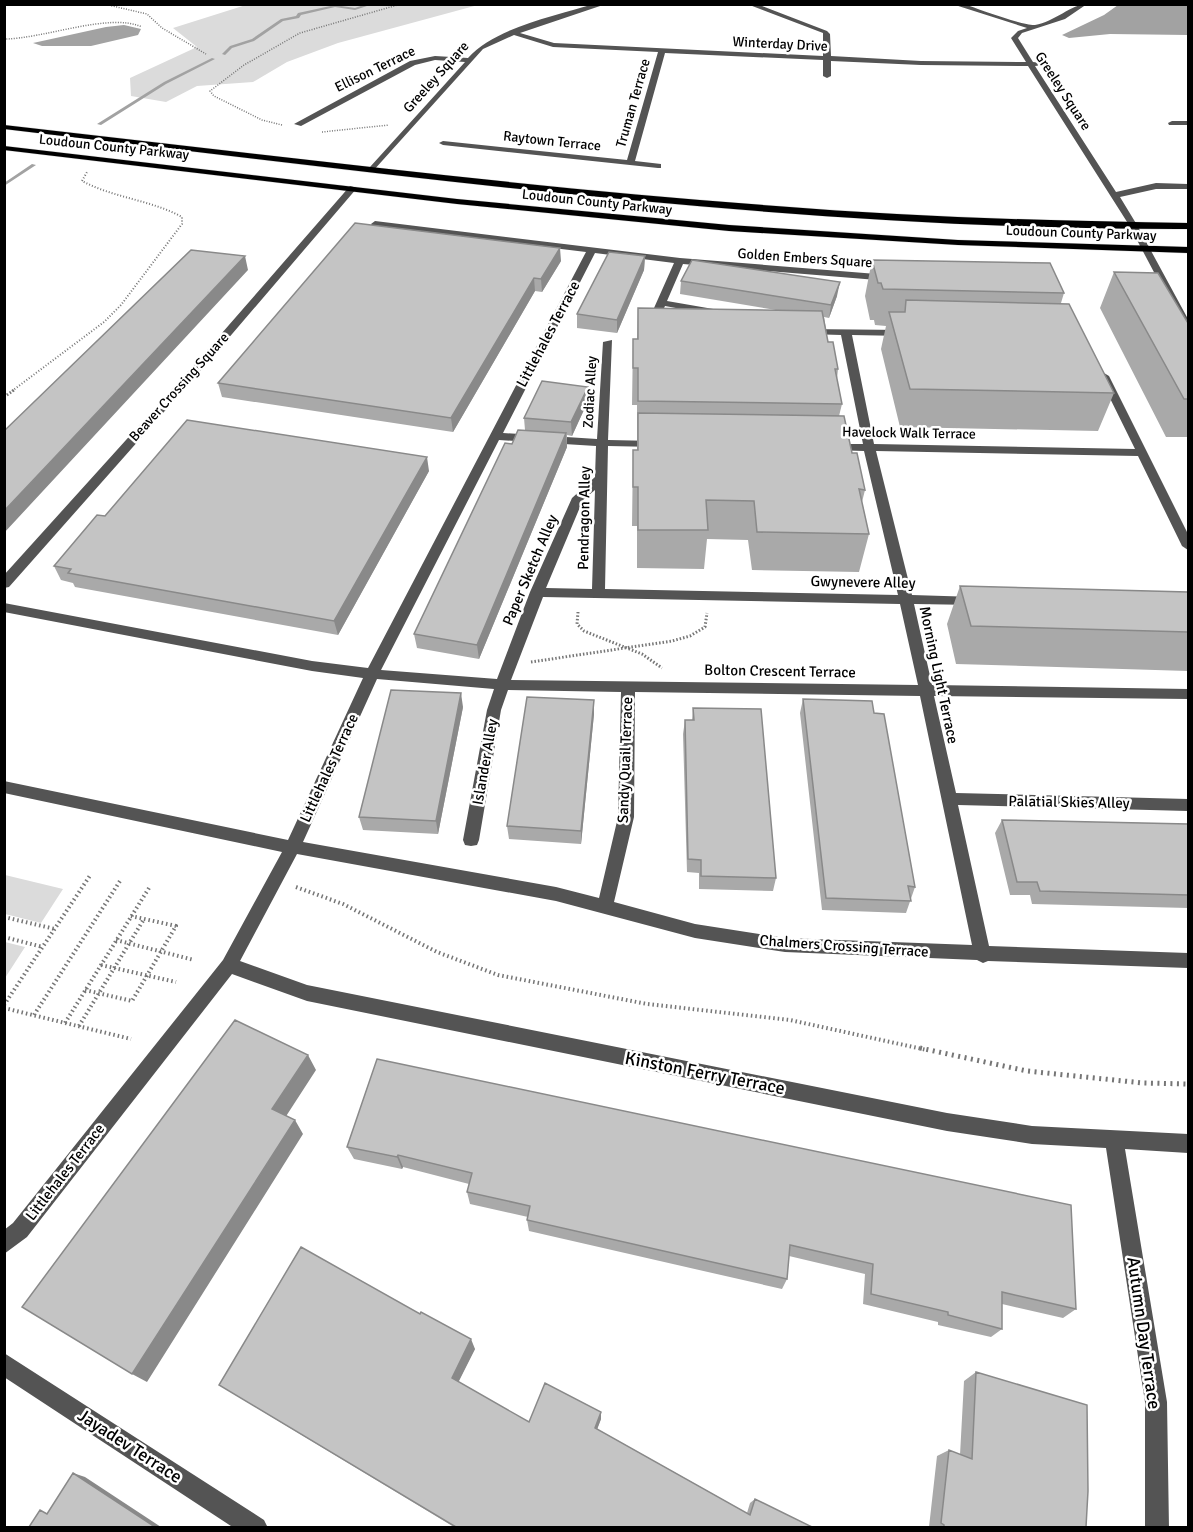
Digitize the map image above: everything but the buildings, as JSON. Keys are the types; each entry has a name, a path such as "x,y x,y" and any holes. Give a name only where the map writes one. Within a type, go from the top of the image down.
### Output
{"main road":[{"name":"Loudoun County Parkway","path":"4,128 564,190 769,209 989,220 1188,226"},
{"name":"Loudoun County Parkway","path":"4,148 555,212 728,228 964,242 1188,250"}],"street":[{"name":"Greeley Square","path":"373,169 481,48 513,33 603,4"},
{"path":"750,4 825,32 827,76"},
{"path":"955,4 1032,27 1063,18 1084,4"},
{"name":"Greeley Square","path":"1032,27 1020,32 1014,38 1133,225 1188,327"},
{"name":"Winterday Drive","path":"513,33 554,45 827,58 1047,64"},
{"name":"Truman Terrace","path":"630,163 662,50"},
{"name":"Ellison Terrace","path":"298,124 413,63 435,58 468,60"},
{"path":"1172,123 1188,123"},
{"name":"Raytown Terrace","path":"443,143 658,166"},
{"path":"1114,195 1156,186 1188,186"},
{"name":"Beaver Crossing Square","path":"4,584 205,359 353,188"},
{"name":"Golden Embers Square","path":"375,224 680,261 769,270 903,279"},
{"name":"Littlehales Terrace","path":"4,1245 20,1230 229,965 293,847 372,674 592,250"},
{"path":"668,331 656,327 654,322 680,261"},
{"path":"662,303 731,315"},
{"path":"799,328 840,332 918,333"},
{"name":"Morning Light Terrace","path":"840,332 906,599 983,955"},
{"name":"Zodiac Alley","path":"602,444 608,342"},
{"path":"1100,368 1188,546"},
{"path":"495,436 602,444 667,444"},
{"name":"Pendragon Alley","path":"598,593 602,444"},
{"name":"Havelock Walk Terrace","path":"822,446 1143,453"},
{"name":"Paper Sketch Alley","path":"502,684 537,592 578,498 601,478"},
{"name":"Gwynevere Alley","path":"537,592 988,601"},
{"path":"4,607 312,666 372,674"},
{"name":"Bolton Crescent Terrace","path":"372,674 502,684 1188,694"},
{"name":"Islander Alley","path":"471,840 494,710 502,684"},
{"name":"Sandy Quail Terrace","path":"605,906 626,817 628,685"},
{"name":"Chalmers Crossing Terrace","path":"4,787 293,847 556,894 695,931 785,945 983,955 1188,961"},
{"name":"Palatial Skies Alley","path":"949,800 1188,805"},
{"name":"Kinston Ferry Terrace","path":"229,965 308,993 935,1119 1032,1135 1188,1143"},
{"name":"Autumn Day Terrace","path":"1114,1140 1156,1402 1157,1527"},
{"name":"Jayadev Terrace","path":"4,1364 256,1527"}],"path":[{"path":"104,4 147,14 162,28 206,54"},
{"path":"246,65 280,44 310,30 385,11 401,4"},
{"path":"4,39 27,39 111,21 132,21 142,27"},
{"path":"4,397 104,322 121,305 182,224 182,217 168,209 129,200 82,181 83,176 91,168"},
{"path":"4,392 11,392"},
{"path":"524,663 683,638 705,627 707,621 706,596"},
{"path":"579,602 577,618 580,628 588,634 629,648 660,665 664,671 663,686"},
{"path":"91,874 4,1007 131,1039"},
{"path":"34,1015 120,880"},
{"path":"296,887 343,904 437,952 498,975 646,1004 790,1020 1027,1071 1143,1083 1188,1084"},
{"path":"65,1023 149,888"},
{"path":"85,990 132,1001 176,926 131,916"},
{"path":"4,917 55,929"},
{"path":"79,1026 144,919"},
{"path":"4,937 43,947"},
{"path":"116,940 194,960"},
{"path":"100,965 176,982"}],"shaded area":[{"path":"249,4 478,5 338,43 287,62 253,82 197,86 166,102 131,96 130,78 197,47 173,28"},
{"path":"1118,5 1188,5 1188,35 1110,34 1069,38 1062,35 1104,15"},
{"path":"124,25 141,29 138,35 91,46 42,46 33,43 106,27"},
{"path":"5,875 63,889 41,923 5,914"},
{"path":"4,942 25,947 5,978"}],"waterway":[{"path":"224,54 231,47 253,40 282,20 298,17 299,14 335,6 355,9 372,4"},
{"path":"99,124 165,83 213,59"},
{"path":"4,185 34,165"}]}
